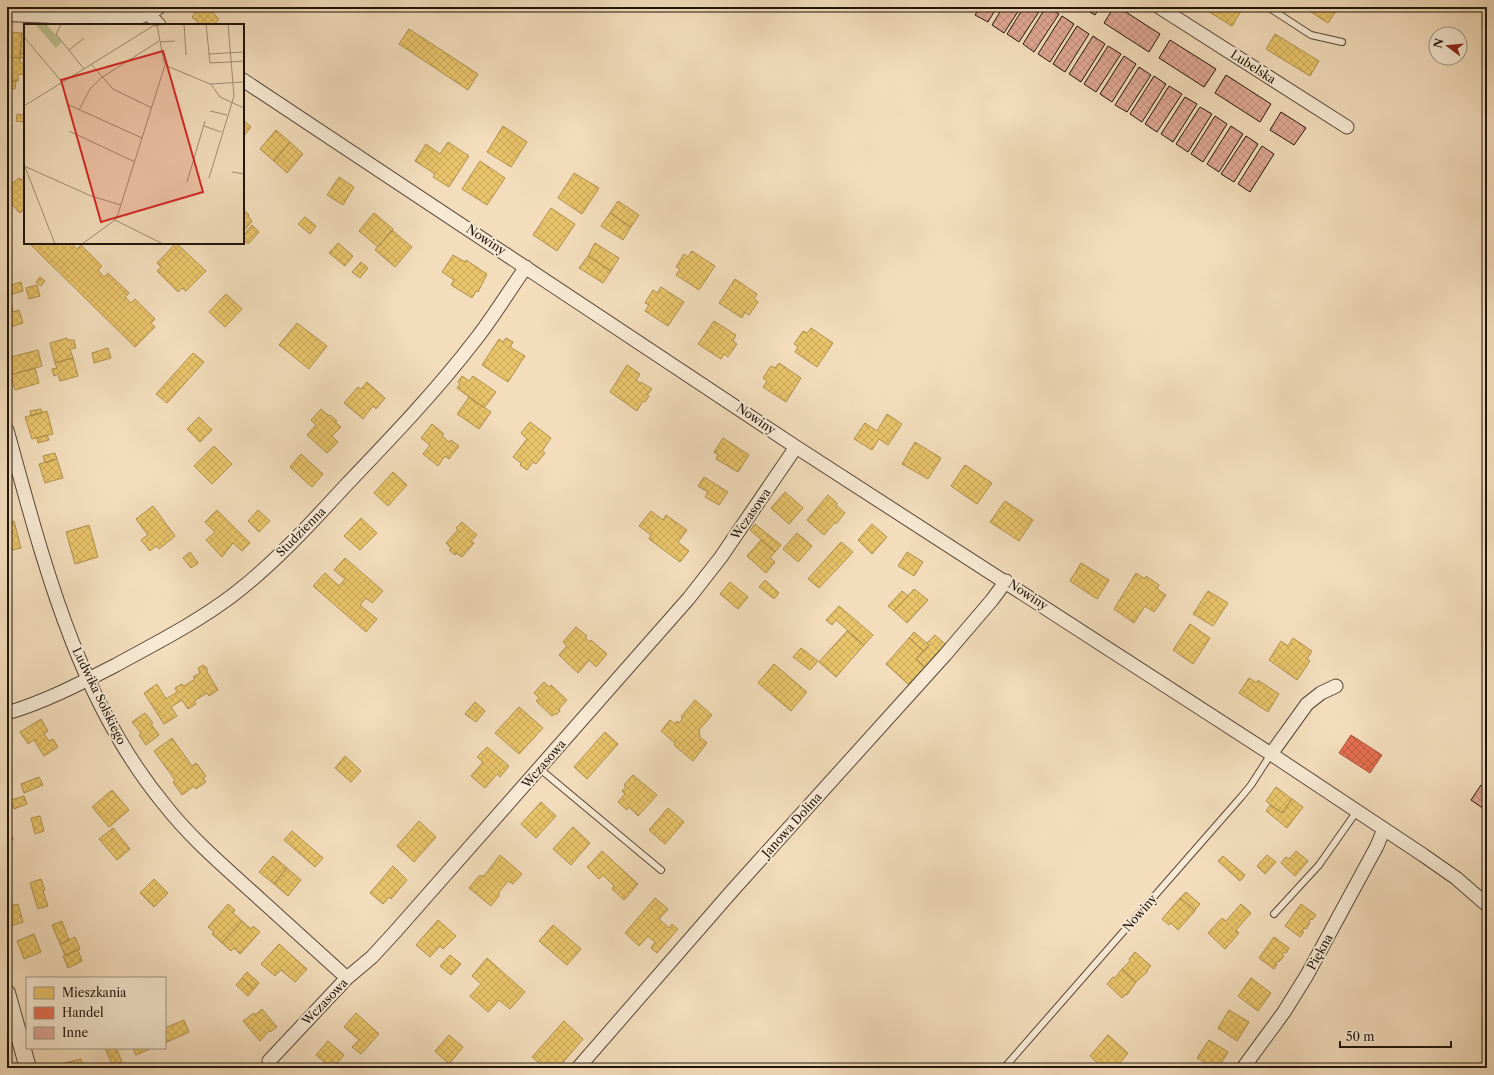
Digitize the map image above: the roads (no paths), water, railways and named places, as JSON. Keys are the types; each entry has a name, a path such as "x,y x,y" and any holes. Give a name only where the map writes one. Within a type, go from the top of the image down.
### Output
{"street":[{"name":"Lubelska","path":"1159,7 1347,127"},
{"path":"7,13 115,18 136,17 152,10 159,24"},
{"name":"Nowiny","path":"244,81 796,447 1357,811 1440,867 1487,905"},
{"name":"Studzienna","path":"7,713 50,697 169,637 195,621 233,594 272,562 381,449 447,375 478,338 526,267"},
{"name":"Ludwika Solskiego","path":"7,430 49,576 66,625 88,679 110,724 136,766 154,793 178,821 221,864 347,978"},
{"name":"Wczasowa","path":"269,1061 347,978 382,947 689,598 732,542 796,447"},
{"name":"Janowa Dolina","path":"578,1068 737,885 945,655 1006,582"},
{"path":"1271,754 1313,697 1336,686"},
{"name":"Piękna","path":"1244,1068 1284,1012 1318,957 1377,846 1384,829"},
{"path":"7,994 28,1068"}],"lane":[{"path":"1268,7 1311,35 1342,42"},
{"name":"Nowiny","path":"1004,1068 1242,796 1271,754"},
{"path":"540,769 661,870"},
{"path":"1274,914 1319,865 1357,811"}]}
